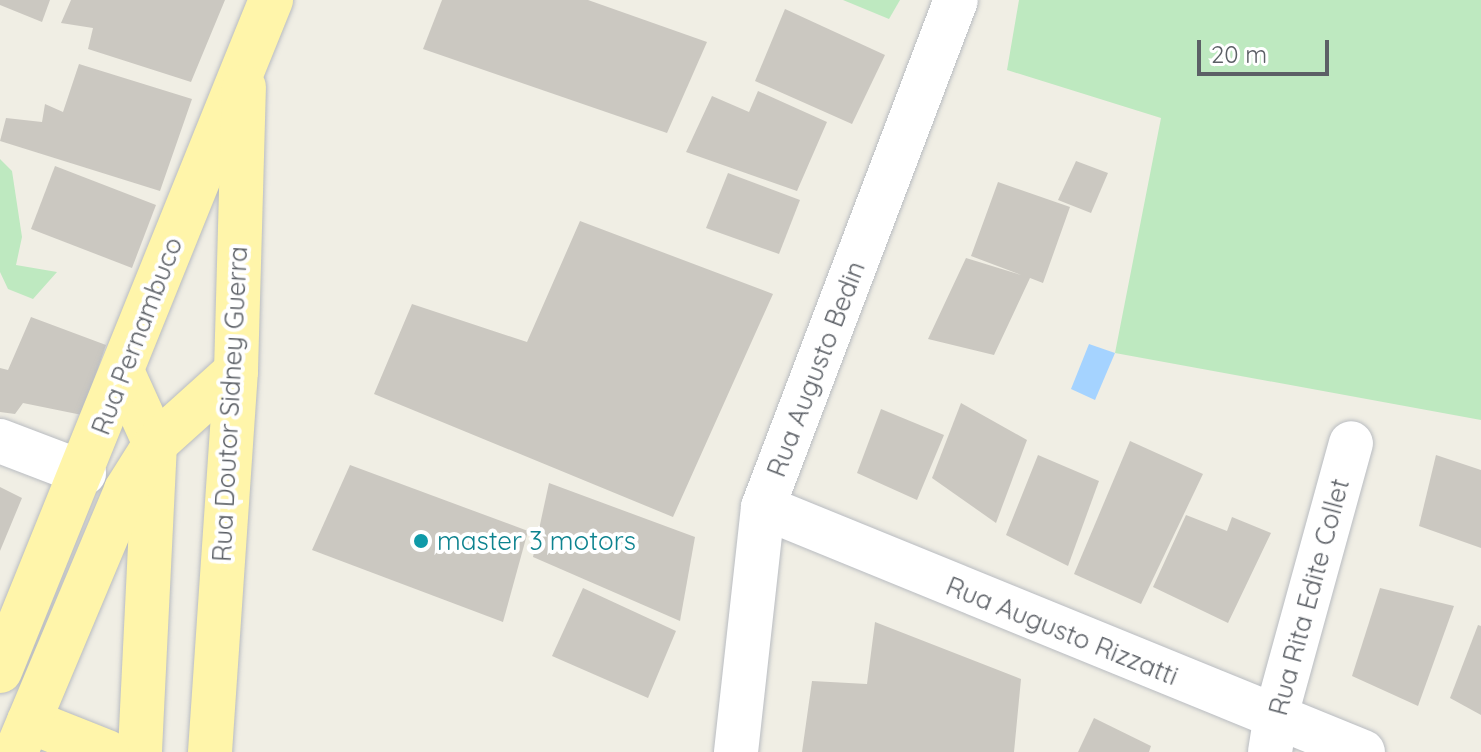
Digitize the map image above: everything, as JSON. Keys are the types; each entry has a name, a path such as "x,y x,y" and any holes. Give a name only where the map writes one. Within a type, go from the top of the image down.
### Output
{"main road":[{"name":"Rua Pernambuco","path":"0,671 84,473 245,56 271,0"},
{"name":"Rua Doutor Sidney Guerra","path":"210,752 236,371 245,56"},
{"path":"122,371 155,444 140,752"},
{"name":"Rua Pernambuco","path":"22,736 126,490 155,444 236,371"},
{"path":"22,736 107,752"}],"street":[{"name":"Rua Augusto Bedin","path":"736,752 763,507 956,0"},
{"path":"0,441 84,473"},
{"name":"Rua Rita Edite Collet","path":"1272,735 1351,443"},
{"name":"Rua Augusto Rizzatti","path":"763,507 1272,735 1363,752"}],"green space":[{"path":"843,0 900,0 889,19"},
{"path":"1019,0 1481,0 1481,420 1115,353 1161,118 1007,70"},
{"path":"0,159 12,171 22,237 16,265 57,272 33,299 8,289 0,272"}],"water":[{"path":"1089,344 1115,353 1095,400 1071,389"}],"building":[{"path":"0,0 50,0 42,22 0,5"},
{"path":"71,0 225,0 191,82 88,49 93,28 61,23"},
{"path":"442,0 588,0 707,42 667,133 423,49"},
{"path":"785,9 885,55 852,124 755,81"},
{"path":"79,64 192,99 160,191 0,141 6,118 42,122 45,104 63,112"},
{"path":"758,91 827,122 797,191 686,152 712,96 749,112"},
{"path":"1076,161 1108,173 1091,213 1058,200"},
{"path":"55,166 156,205 132,268 31,229"},
{"path":"728,173 800,200 779,254 706,228"},
{"path":"998,182 1070,207 1043,283 1030,278 994,355 928,339 966,258 1021,275 971,256"},
{"path":"580,221 773,294 673,517 374,394 412,304 527,342"},
{"path":"31,317 106,345 82,415 23,403 15,414 0,412 0,368 8,370"},
{"path":"961,403 1027,440 996,523 932,478"},
{"path":"881,409 944,435 917,500 857,473"},
{"path":"1130,441 1203,474 1141,604 1074,574"},
{"path":"1038,455 1099,481 1068,566 1006,535"},
{"path":"1436,455 1481,470 1481,548 1419,526"},
{"name":"master 3 motors","path":"350,465 528,531 503,622 312,550"},
{"path":"549,483 695,537 680,621 533,557"},
{"path":"0,487 22,498 0,551"},
{"path":"1186,515 1227,531 1232,517 1271,533 1228,623 1153,587"},
{"path":"583,588 676,631 648,698 552,656"},
{"path":"1380,588 1454,606 1418,706 1352,676"},
{"path":"875,622 1021,679 1014,752 802,752 812,681 867,684"},
{"path":"1478,625 1481,626 1481,715 1450,698"},
{"path":"1094,718 1151,746 1149,752 1078,752"}],"place":[{"name":"master 3 motors","path":"421,541"}]}
